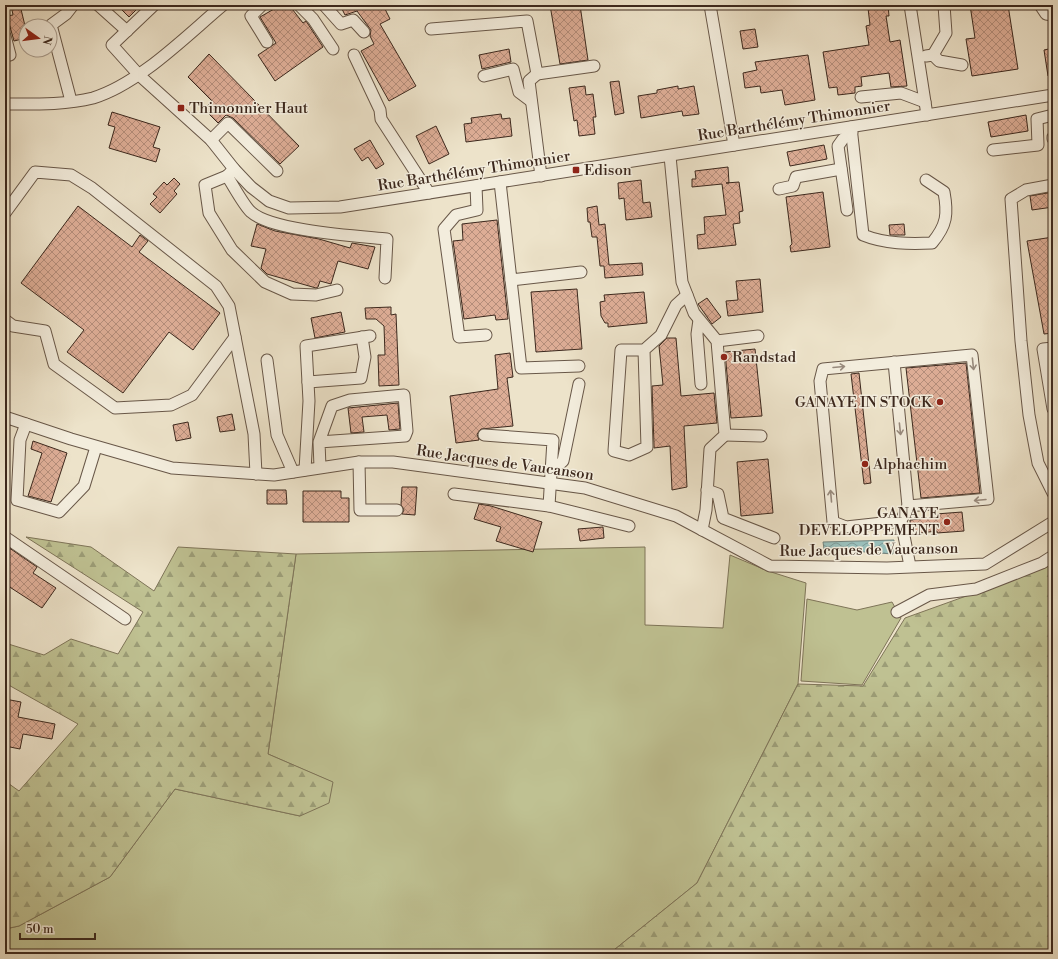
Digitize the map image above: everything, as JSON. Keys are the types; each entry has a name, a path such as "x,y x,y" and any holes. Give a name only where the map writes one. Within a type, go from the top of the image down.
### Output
{"street":[{"path":"71,101 51,25 66,14 73,5"},
{"path":"98,5 126,31 154,5"},
{"path":"5,104 50,104 93,98 139,75 224,5"},
{"path":"262,5 251,16 267,42"},
{"path":"299,5 313,19 333,50"},
{"path":"324,5 341,24 353,20 364,32"},
{"path":"710,5 734,145"},
{"path":"910,5 927,115"},
{"path":"918,58 933,55 946,33 944,5"},
{"path":"1040,5 1046,14 1053,15"},
{"path":"431,29 527,21 537,74"},
{"name":"Rue Barthélémy Thimonnier","path":"126,31 112,45 139,75 211,140 231,172 269,201 289,208 340,207 734,145 852,130 927,115 1053,95"},
{"path":"5,36 10,55"},
{"path":"354,55 380,110 381,119 429,193"},
{"path":"933,55 939,60 962,65"},
{"path":"541,176 529,81 537,74 594,66"},
{"path":"484,76 513,69 519,92 531,101"},
{"path":"861,96 901,93 925,102"},
{"path":"993,150 1038,145 1037,119 1053,115"},
{"path":"211,140 228,123 276,171"},
{"path":"847,210 838,146 852,130"},
{"path":"852,130 863,235 876,240 915,244 932,243 943,231 947,208 944,192 926,180"},
{"path":"670,156 682,282 694,313 717,341 725,435"},
{"path":"779,189 793,186 796,177 841,169"},
{"path":"5,213 35,172 72,176 92,188 216,286 229,306 234,338 254,434 256,474"},
{"path":"337,290 316,295 292,294 265,282 232,250 210,213 205,185 231,172 251,212 274,223 323,232 387,239 385,278"},
{"path":"500,182 521,368 579,366"},
{"path":"1053,185 1026,190 1011,199 1021,341 1029,415 1038,463 1053,494"},
{"path":"476,186 477,210 456,214 444,229 459,337 486,335"},
{"path":"511,280 581,272"},
{"path":"644,350 647,447 629,456 614,451 621,350 644,350 660,335 676,305 687,295"},
{"path":"5,320 13,326 45,331 54,364 115,408 171,405 192,395 234,338"},
{"path":"699,320 697,334 701,384"},
{"path":"305,470 308,382 306,346 366,336 365,357 360,378 308,382"},
{"path":"717,341 758,336"},
{"path":"1053,348 1043,349 1053,409"},
{"path":"901,521 846,527 833,522 820,381 823,369 972,354 988,499 908,506"},
{"path":"267,360 277,435 293,472"},
{"path":"894,362 908,506 901,521 903,538 910,566"},
{"path":"552,471 563,461 579,384"},
{"path":"319,442 405,436 407,431 404,395 350,400 332,406 319,442 320,467"},
{"name":"Rue Jacques de Vaucanson","path":"5,417 172,468 274,475 359,462 393,462 585,488 676,516 770,566 887,568 985,564 1053,522"},
{"path":"26,424 20,440 17,500 58,512 84,486 96,446"},
{"path":"484,435 553,440 549,506"},
{"path":"702,530 710,449 725,435 761,436"},
{"path":"359,462 360,510 397,510"},
{"path":"707,490 718,494 723,518 774,538"},
{"path":"454,494 549,506 630,526"},
{"path":"5,536 125,619"},
{"path":"897,612 929,595 976,589 1042,563 1053,556"}],"green space":[{"path":"26,537 91,547 154,591 178,547 296,554 268,754 333,782 329,803 300,816 175,789 110,877 19,926 5,929 5,781 19,791 78,724 5,683 5,643 44,655 71,639 118,654 143,612"},
{"path":"645,547 645,625 723,628 730,555 768,571 806,583 798,684 697,883 609,954 5,954 5,929 19,926 110,877 175,789 300,816 332,782 268,754 296,554"},
{"path":"1053,563 1053,954 609,954 697,883 798,684 863,686 905,618 1047,567"},
{"path":"807,599 857,610 892,602 901,618 862,685 801,681"}],"water":[{"path":"894,540 893,554 824,549 823,542"}],"building":[{"path":"11,5 20,5 23,18 18,18 18,40 14,41 7,16 13,15"},
{"path":"117,5 141,5 129,17"},
{"path":"281,5 289,5 303,23 306,21 323,47 275,81 258,55 276,43 260,17"},
{"path":"340,5 383,5 390,19 380,24 416,86 389,101 361,51 374,44 370,36 371,30 357,11 345,15"},
{"path":"550,5 580,5 588,60 560,64"},
{"path":"888,5 889,16 886,16 890,42 900,40 907,86 891,87 889,73 861,77 862,86 855,87 855,93 838,95 837,87 829,88 823,52 869,45 866,26 870,25 868,8"},
{"path":"970,5 1008,5 1018,69 972,76 966,39 975,38"},
{"path":"755,29 758,47 743,49 740,31"},
{"path":"1053,48 1053,76 1048,76 1044,50"},
{"path":"509,49 511,62 482,69 479,55"},
{"path":"209,54 299,146 280,164 233,118 226,115 218,123 204,109 212,101 188,77"},
{"path":"808,55 815,100 785,105 782,90 761,93 760,86 745,88 743,73 757,70 755,62"},
{"path":"619,81 624,113 615,115 610,82"},
{"path":"585,86 586,95 593,94 596,117 593,117 595,134 579,136 577,120 574,121 569,88"},
{"path":"678,86 678,89 694,86 699,114 683,116 682,111 641,118 638,96 657,93 657,90"},
{"path":"112,112 160,127 153,147 160,149 156,162 109,148 115,127 108,125"},
{"path":"501,114 502,119 510,118 512,136 466,142 464,124 472,123 471,118"},
{"path":"1026,115 1028,131 991,137 988,122"},
{"path":"436,126 449,154 429,164 416,136"},
{"path":"370,140 384,164 376,169 368,157 362,161 354,149"},
{"path":"824,145 827,159 790,166 787,152"},
{"path":"728,167 729,183 739,182 743,211 739,212 740,223 733,224 736,245 698,249 697,235 705,234 704,217 726,215 722,184 692,187 692,179 696,179 695,171"},
{"path":"174,178 180,184 174,191 177,194 160,213 150,204 157,197 153,194 164,182 167,185"},
{"path":"641,180 643,203 650,202 652,217 626,220 624,198 619,199 618,183"},
{"path":"823,192 830,247 791,252 790,246 792,244 786,197"},
{"path":"1053,192 1053,207 1032,210 1030,196"},
{"path":"78,206 132,247 140,235 148,241 139,252 220,313 193,350 169,332 123,393 67,352 84,330 21,283"},
{"path":"597,206 599,225 605,224 609,265 642,263 643,275 605,278 604,266 600,266 597,237 592,237 590,222 588,222 587,208"},
{"path":"497,220 508,319 496,320 495,315 464,319 453,241 463,240 462,224"},
{"path":"257,224 275,231 319,239 350,248 352,243 375,247 368,269 338,261 331,284 320,281 318,287 316,288 267,274 261,268 266,249 251,246"},
{"path":"904,224 905,235 890,235 889,225"},
{"path":"1053,237 1053,333 1044,334 1027,241"},
{"path":"760,279 763,312 728,316 726,301 738,300 736,281"},
{"path":"577,289 582,349 536,352 531,292"},
{"path":"644,292 647,323 608,327 608,323 605,323 601,316 600,302 605,301 604,295"},
{"path":"707,298 721,317 712,324 698,304"},
{"path":"391,307 391,315 396,314 399,385 379,386 378,355 385,355 384,326 376,319 366,319 365,308"},
{"path":"341,312 345,332 315,338 311,318"},
{"path":"667,338 676,338 681,396 714,393 717,423 684,426 687,487 672,490 670,446 654,448 652,386 663,385 659,346"},
{"path":"755,349 762,416 731,418 725,352"},
{"path":"510,353 513,377 507,378 513,426 481,429 477,434 479,440 456,443 450,396 498,389 495,355"},
{"name":"GANAYE IN STOCK","path":"966,363 980,493 921,498 906,368"},
{"path":"859,373 871,483 864,484 851,374"},
{"path":"398,403 400,429 389,430 387,415 362,417 364,432 351,433 348,408"},
{"path":"232,414 235,430 220,432 217,417"},
{"path":"188,422 191,438 176,441 173,425"},
{"path":"33,441 67,453 51,502 28,496 42,453 31,449"},
{"path":"768,459 773,513 741,516 737,462"},
{"path":"402,487 417,487 415,515 402,514 404,510 401,505"},
{"path":"267,490 286,490 287,504 267,504"},
{"path":"303,491 341,491 341,498 349,498 349,522 303,522"},
{"path":"479,504 491,506 542,522 533,552 496,541 501,527 474,519"},
{"name":"GANAYE DEVELOPPEMENT","path":"962,512 964,531 937,533 937,531 911,534 910,520 936,517 936,514"},
{"path":"603,527 604,538 580,541 578,529"},
{"path":"5,545 37,567 33,573 56,588 42,608 5,584"},
{"path":"5,699 21,702 18,717 55,724 52,739 23,734 20,749 5,746"}],"place":[{"name":"Thimonnier Haut","path":"181,108"},
{"name":"Edison","path":"576,170"},
{"name":"Randstad","path":"724,357"},
{"name":"GANAYE IN STOCK","path":"940,402"},
{"name":"Alphachim","path":"865,464"},
{"name":"GANAYE DEVELOPPEMENT","path":"947,522"}]}
